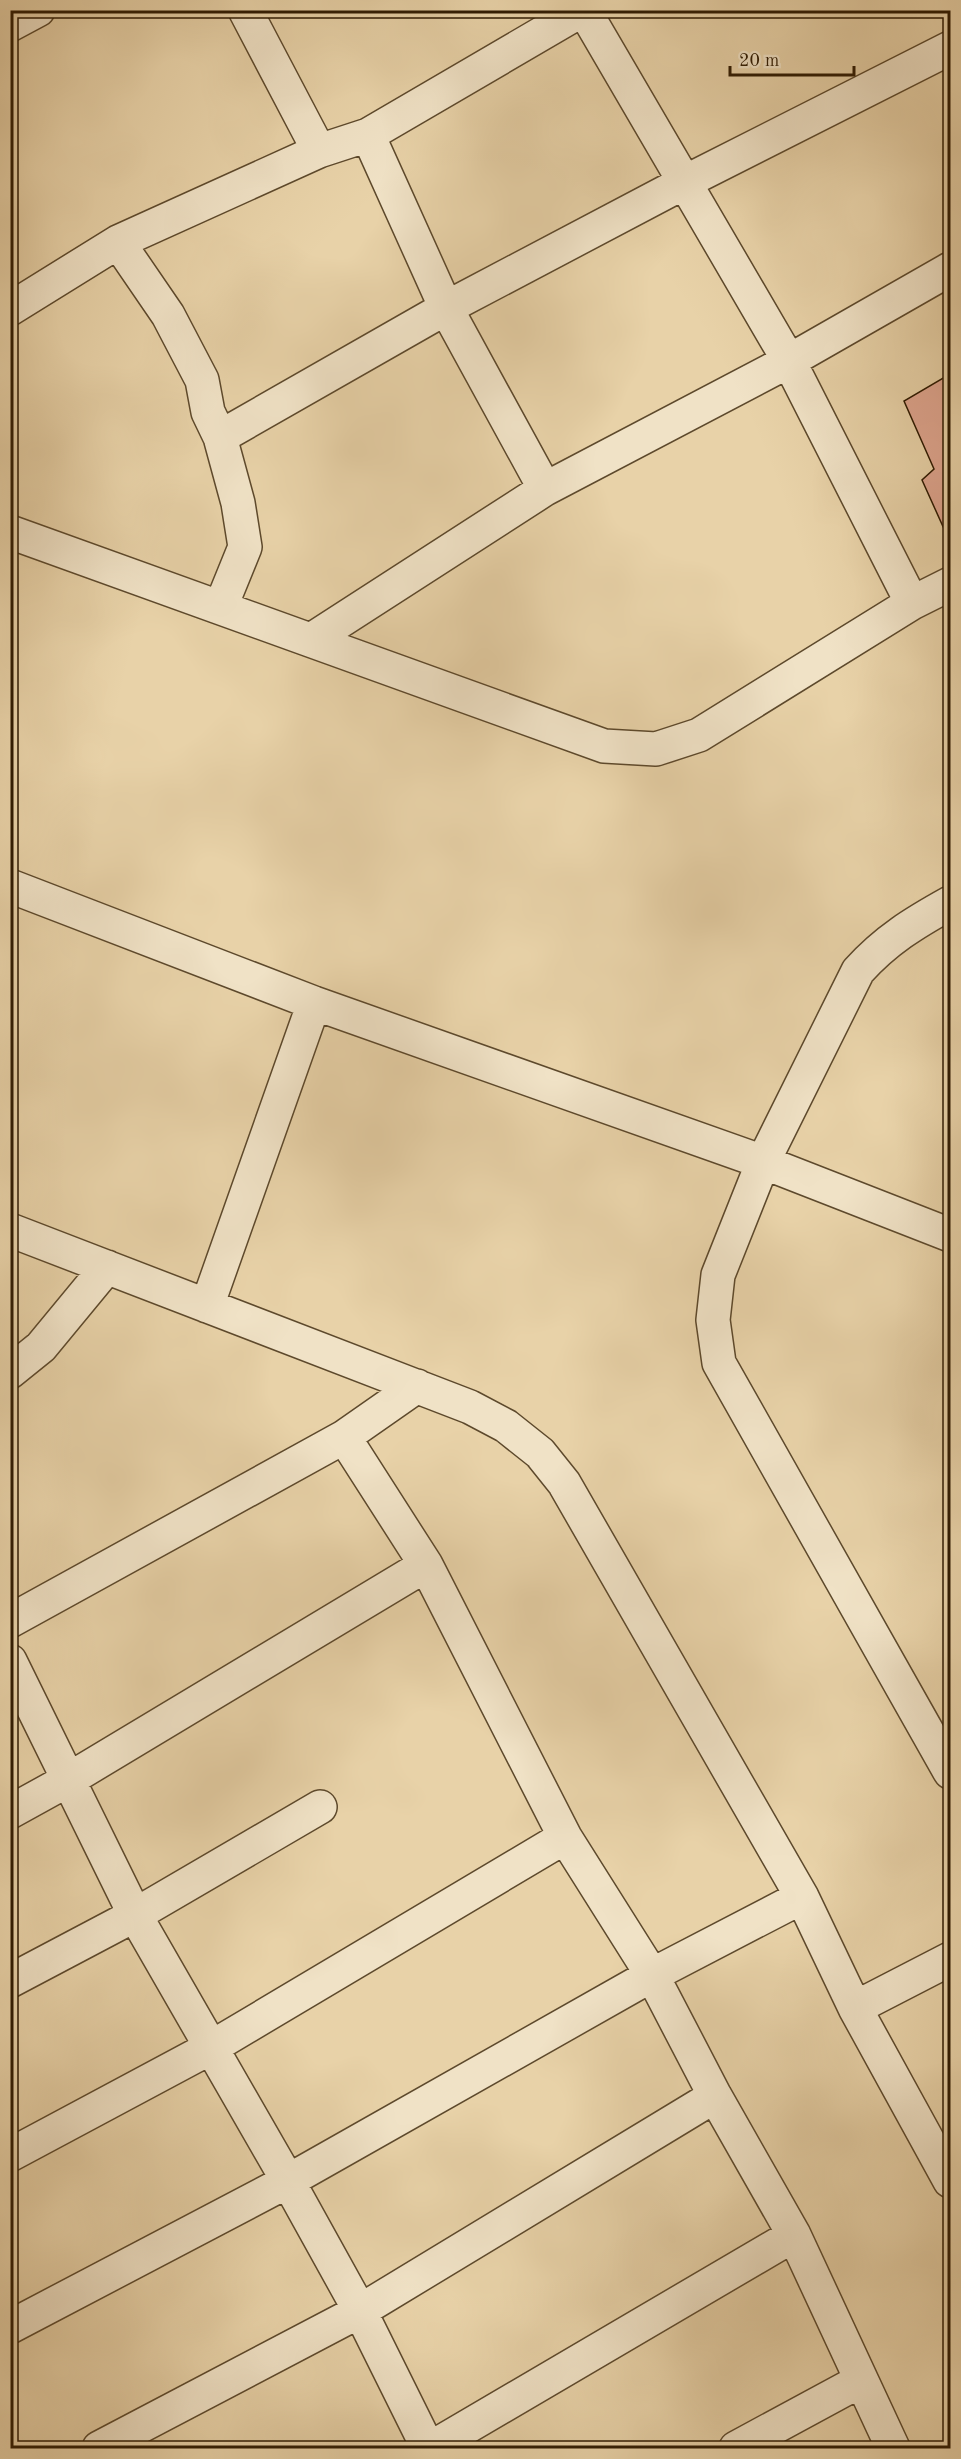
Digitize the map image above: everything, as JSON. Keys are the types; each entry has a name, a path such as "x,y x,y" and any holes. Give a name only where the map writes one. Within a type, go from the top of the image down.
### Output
{"street":[{"path":"10,25 38,10"},
{"path":"245,10 319,151"},
{"path":"10,309 118,242 319,151 368,135 583,10 789,361 912,603"},
{"path":"220,437 446,308 685,182 951,48"},
{"path":"368,135 446,308 545,489"},
{"path":"118,242 168,315 202,380 208,412 220,437 238,503 245,547 221,606"},
{"path":"311,640 545,489 789,361 951,268"},
{"path":"10,532 221,606 604,746 656,749 699,735 912,603 951,584"},
{"path":"10,886 315,1003 763,1162 951,1235"},
{"path":"951,903 913,924 878,948 858,970 763,1162 718,1275 713,1320 719,1363 951,1772"},
{"path":"207,1306 315,1003"},
{"path":"10,1230 470,1407 506,1426 540,1453 564,1483 802,1898 855,2008 951,2181"},
{"path":"10,1372 41,1347 107,1267"},
{"path":"10,1621 344,1437 417,1386"},
{"path":"344,1437 426,1565 565,1837 652,1975 715,2096 794,2235 893,2448"},
{"path":"10,1812 69,1780 426,1565"},
{"path":"10,1661 135,1915 360,2311 429,2448 794,2235"},
{"path":"10,1981 135,1915 320,1807"},
{"path":"10,2155 212,2047 565,1837"},
{"path":"10,2327 288,2181 652,1975 802,1898"},
{"path":"855,2008 951,1959"},
{"path":"99,2448 360,2311 715,2096"},
{"path":"736,2448 860,2381"}],"building":[{"path":"950,374 950,529 945,531 922,480 934,469 904,401"}]}
